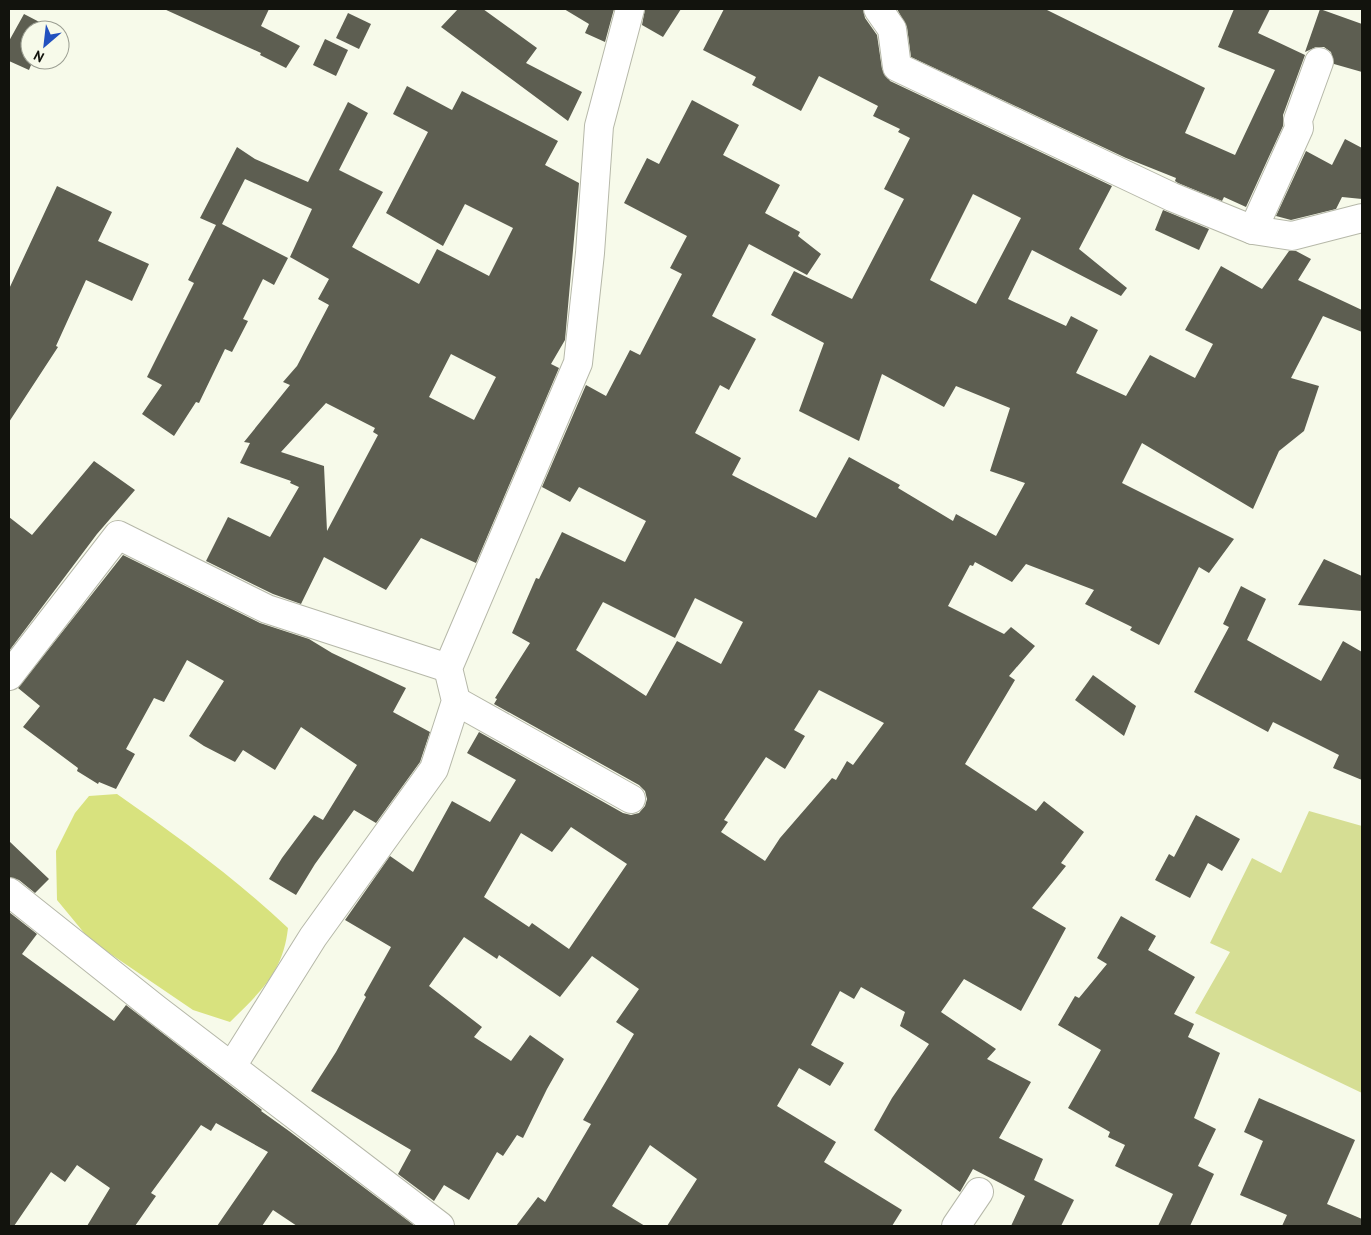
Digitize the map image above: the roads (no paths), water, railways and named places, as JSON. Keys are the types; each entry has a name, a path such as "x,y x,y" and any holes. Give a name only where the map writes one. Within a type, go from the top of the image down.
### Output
{"street":[{"path":"232,1066 312,937 434,769 456,701 448,668 578,363 590,253 599,126 630,9"},
{"path":"878,9 892,29 897,67 1172,197 1253,230 1292,236 1362,218"},
{"path":"1253,230 1299,128 1298,120 1319,62"},
{"path":"9,676 118,535 267,609 448,668"},
{"path":"456,701 631,799"},
{"path":"9,892 156,1009 440,1226"},
{"path":"956,1226 979,1192"}]}
